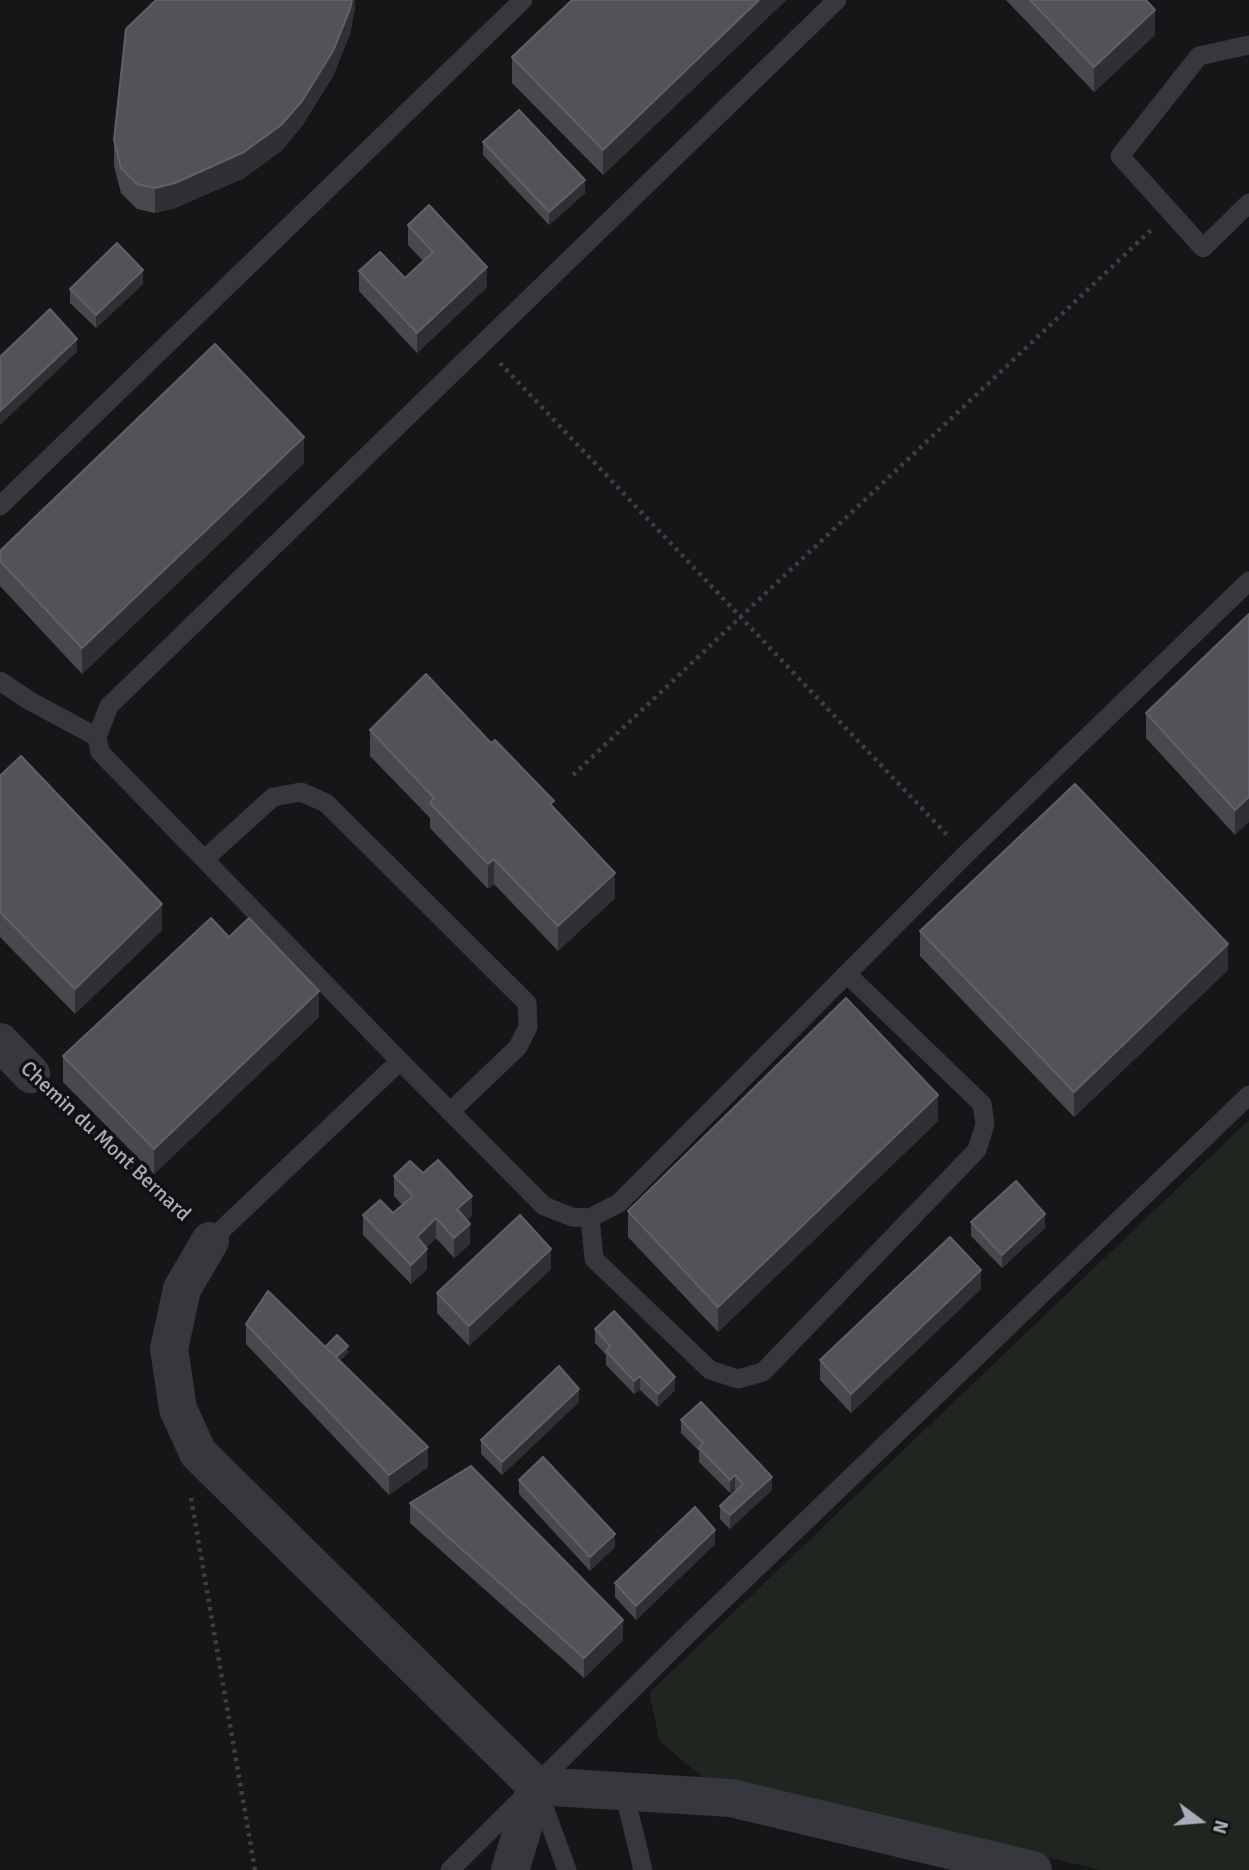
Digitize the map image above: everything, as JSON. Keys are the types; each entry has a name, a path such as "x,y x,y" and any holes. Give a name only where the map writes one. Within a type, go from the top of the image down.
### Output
{"street":[{"name":"Chemin du Mont Bernard","path":"0,1042 31,1074"},
{"path":"210,1241 182,1289 169,1349 178,1409 198,1454 537,1786 731,1798 1033,1870"},
{"path":"510,1870 537,1786"}],"lane":[{"path":"0,506 523,0"},
{"path":"838,0 109,706 97,737 100,752 544,1206 572,1217 590,1218 619,1203 965,855 1249,581"},
{"path":"1249,45 1199,56 1120,156 1203,248 1249,203"},
{"path":"0,681 30,701 97,737"},
{"path":"206,858 272,797 301,792 326,803 527,1003 528,1027 518,1047 450,1112"},
{"path":"590,1218 594,1259 710,1370 738,1379 763,1372 977,1150 985,1124 982,1104 847,974"},
{"path":"210,1241 400,1061"},
{"path":"450,1870 692,1630 1249,1096"},
{"path":"537,1786 567,1870"},
{"path":"624,1792 643,1870"}],"path":[{"path":"573,775 1169,213"},
{"path":"482,344 742,616 965,855"},
{"name":"Chemin du Mont Bernard","path":"31,1074 210,1241"},
{"path":"189,1491 255,1870"}],"shaded area":[{"path":"1249,1120 1249,1870 1101,1870 703,1777 660,1742 649,1693"}],"building":[{"path":"156,0 352,0 333,51 302,101 281,125 244,152 175,183 155,188 137,184 121,168 114,140 126,29"},
{"path":"572,0 759,0 603,150 512,57"},
{"path":"1030,0 1146,0 1155,10 1094,67"},
{"path":"519,110 585,180 549,212 483,142"},
{"path":"429,205 487,267 417,333 359,271 380,252 405,278 433,252 408,225"},
{"path":"117,243 143,270 96,315 70,289"},
{"path":"50,309 77,339 0,411 0,357"},
{"path":"215,344 304,437 82,648 0,561 0,551"},
{"path":"1249,614 1249,797 1235,810 1146,713"},
{"path":"426,674 491,743 495,740 554,801 550,804 615,873 558,926 494,859 488,864 430,803 434,798 370,730"},
{"path":"21,756 162,904 75,989 0,912 0,776"},
{"path":"1075,784 1228,944 1074,1092 920,931"},
{"path":"211,918 229,937 249,918 319,991 154,1149 63,1056"},
{"path":"846,998 938,1095 718,1307 628,1211"},
{"path":"438,1160 472,1196 457,1209 470,1224 454,1238 436,1218 417,1237 427,1249 411,1265 363,1215 380,1200 393,1213 413,1196 394,1176 410,1161 423,1173"},
{"path":"1016,1181 1045,1214 1002,1255 971,1222"},
{"path":"520,1215 551,1249 469,1326 437,1293"},
{"path":"950,1237 981,1270 851,1394 820,1360"},
{"path":"268,1291 428,1447 389,1475 246,1324"},
{"path":"614,1311 675,1377 658,1394 640,1376 634,1381 606,1351 610,1346 595,1329"},
{"path":"337,1335 348,1346 336,1357 325,1347"},
{"path":"559,1366 579,1389 502,1462 481,1440"},
{"path":"701,1402 772,1477 730,1515 720,1506 743,1484 735,1475 730,1480 699,1448 703,1443 681,1420"},
{"path":"543,1457 615,1534 590,1557 519,1480"},
{"path":"471,1466 623,1620 584,1658 410,1503"},
{"path":"695,1507 715,1530 636,1606 615,1583"}]}
